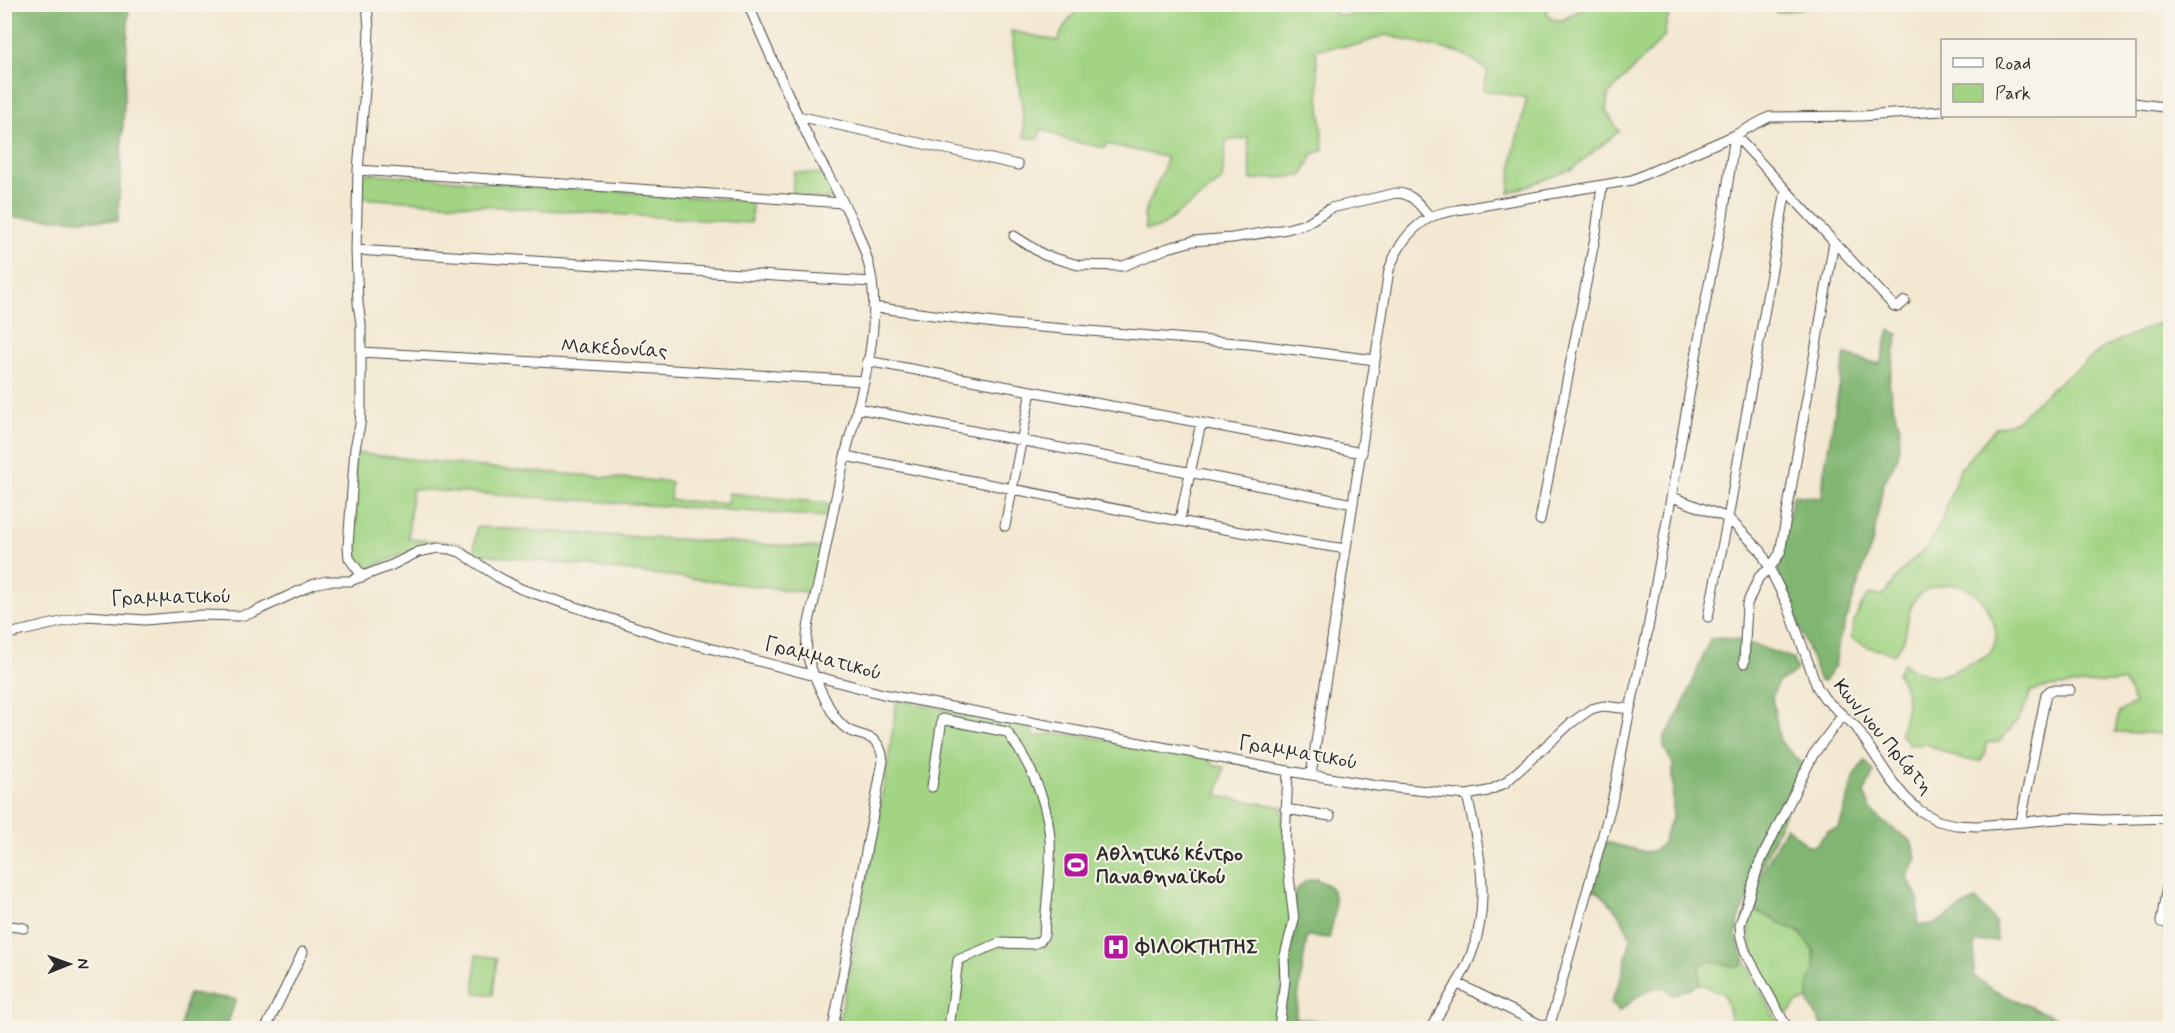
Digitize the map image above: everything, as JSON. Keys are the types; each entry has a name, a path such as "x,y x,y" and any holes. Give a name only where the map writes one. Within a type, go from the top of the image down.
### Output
{"street":[{"path":"363,577 349,558 348,546 355,448 360,425 362,352 356,250 358,170 368,56 367,4"},
{"path":"748,4 798,116 857,229 872,282 873,307 864,381 845,456 807,641 807,650 814,675 841,725 850,731 869,736 875,741 880,748 883,761 833,1029"},
{"path":"2136,103 2170,108"},
{"path":"1311,775 1389,270 1396,249 1430,217 1457,210 1632,180 1735,135 1768,117 1861,116 1941,111"},
{"path":"798,116 1018,165"},
{"path":"1735,135 1894,306 1898,307 1905,301"},
{"path":"1457,983 1548,1029 1612,802 1647,634 1723,216 1735,135"},
{"path":"358,170 843,203"},
{"path":"1540,520 1596,232 1602,186"},
{"path":"1708,617 1728,518 1786,190"},
{"path":"1014,236 1044,255 1078,265 1123,266 1193,240 1232,238 1305,224 1331,208 1396,193 1412,196 1430,217"},
{"path":"1744,663 1747,604 1759,577 1770,568 1780,553 1834,242"},
{"path":"356,250 872,282"},
{"path":"873,307 1002,324 1249,344 1375,360"},
{"name":"Μακεδονίας","path":"362,352 864,381"},
{"path":"867,361 1362,453"},
{"path":"1005,526 1030,391"},
{"path":"857,408 1022,442 1190,471 1353,504"},
{"path":"1180,519 1201,423"},
{"path":"845,456 1264,536 1346,549"},
{"name":"Κων/νου Πρίφτη","path":"1672,497 1728,518 1761,551 1788,606 1817,687 1842,716 1856,727 1892,781 1919,810 1938,821 1977,826 2069,818 2103,820 2170,818"},
{"name":"Γραμματικού","path":"4,635 87,616 145,620 201,615 240,616 252,613 314,584 327,581 350,581 418,552 438,548 460,552 498,578 521,589 660,635 922,703 1377,786 1467,795 1488,791 1505,783 1571,723 1591,709 1603,706 1630,709"},
{"path":"2021,821 2046,694 2051,690 2070,690"},
{"path":"1789,1029 1749,960 1740,925 1759,864 1814,755 1842,716"},
{"path":"932,787 942,719 1007,732 1025,756 1035,779 1047,817 1050,840 1044,935 1040,941 1033,944 999,943 958,960 949,1029"},
{"path":"1279,1029 1286,980 1284,959 1294,920 1285,841 1288,771"},
{"path":"1431,1029 1471,955 1478,933 1482,894 1480,855 1467,795"},
{"path":"1286,810 1330,816"},
{"path":"2170,868 2161,922 2170,924"},
{"path":"4,925 24,928"},
{"path":"266,1029 303,952"}],"green space":[{"path":"5,4 129,5 118,221 5,217"},
{"path":"1084,4 1326,4 1338,15 1375,14 1393,5 1444,5 1469,10 1488,5 1544,4 1551,19 1563,20 1589,5 1683,5 1673,10 1667,20 1664,37 1608,95 1606,111 1619,131 1572,169 1509,193 1514,150 1527,98 1483,90 1488,72 1461,53 1386,35 1357,45 1316,49 1323,150 1313,154 1302,176 1251,180 1248,138 1226,141 1222,180 1159,228 1146,230 1144,214 1164,168 1166,157 1106,144 1105,148 1067,140 1041,128 1039,139 1024,137 1023,113 1011,31 1058,41 1068,21"},
{"path":"1773,4 1819,4 1819,5 1776,13"},
{"path":"794,172 823,174 834,194 833,199 792,196"},
{"path":"362,173 752,201 751,223 361,198"},
{"path":"2155,324 2170,325 2170,734 2115,732 2119,711 2135,704 2124,681 2048,687 2031,691 2022,712 1999,742 1986,743 1986,753 1981,761 1961,759 1927,744 1909,745 1900,733 1907,702 1905,689 1897,673 1903,663 1925,674 1940,675 1955,671 1990,653 1996,640 1995,628 1977,595 1962,586 1937,586 1921,593 1912,603 1904,639 1894,654 1868,647 1851,638 1855,620 1862,605 1869,595 1883,595 1906,566 1928,546 1942,520 1960,469 1996,428 2016,421 2062,379 2105,347"},
{"path":"1889,330 1898,334 1889,383 1892,403 1900,426 1898,457 1883,485 1873,540 1839,641 1835,665 1825,681 1820,681 1778,570 1793,495 1822,498 1824,472 1845,355 1880,364"},
{"path":"355,453 500,469 671,482 670,500 727,504 728,493 824,503 828,505 828,517 412,489 408,539 461,543 460,547 424,548 400,555 366,570 355,557 351,547"},
{"path":"476,527 823,548 814,593 474,553"},
{"path":"1710,639 1740,640 1792,658 1797,669 1792,675 1778,682 1772,697 1780,742 1805,766 1739,919 1736,935 1744,959 1741,966 1708,961 1699,967 1700,984 1673,995 1666,989 1654,988 1641,994 1619,1011 1611,1003 1622,975 1631,938 1616,910 1592,889 1605,842 1646,852 1655,850 1662,844 1673,815 1673,764 1664,748 1664,737 1673,725 1688,694"},
{"name":"Αθλητικό κέντρο Παναθηναϊκού","path":"897,700 1030,725 1034,737 1051,734 1080,735 1210,759 1214,765 1224,767 1218,796 1282,807 1292,914 1276,1028 838,1028 887,769"},
{"path":"1865,761 1874,772 1864,793 1871,810 1882,821 1911,841 1917,859 1907,876 1919,901 1917,924 1933,925 1976,899 1996,923 1997,941 1975,942 1974,976 1995,991 2078,1028 1823,1028 1808,1001 1808,987 1815,966 1814,952 1801,933 1750,908 1756,884 1786,826 1808,846 1815,846 1828,831 1839,828 1856,772"},
{"path":"1316,879 1329,886 1334,898 1335,911 1329,938 1307,936 1294,1028 1281,1028 1295,891 1306,881"},
{"path":"1750,908 1792,928 1809,943 1813,952 1815,968 1808,1001 1798,1002 1787,1014 1765,977 1753,949 1749,936"},
{"path":"476,955 497,958 493,995 475,993"},
{"path":"1744,959 1781,1028 1733,1028 1724,994 1700,984 1699,967 1708,961 1741,966"},
{"path":"188,994 236,999 226,1028 181,1028"},
{"path":"1296,1018 1360,1026 1425,1026 1424,1028 1294,1028"}],"place":[{"name":"Αθλητικό κέντρο Παναθηναϊκού","path":"1076,865"},
{"name":"ΦΙΛΟΚΤΗΤΗΣ","path":"1116,947"}]}
